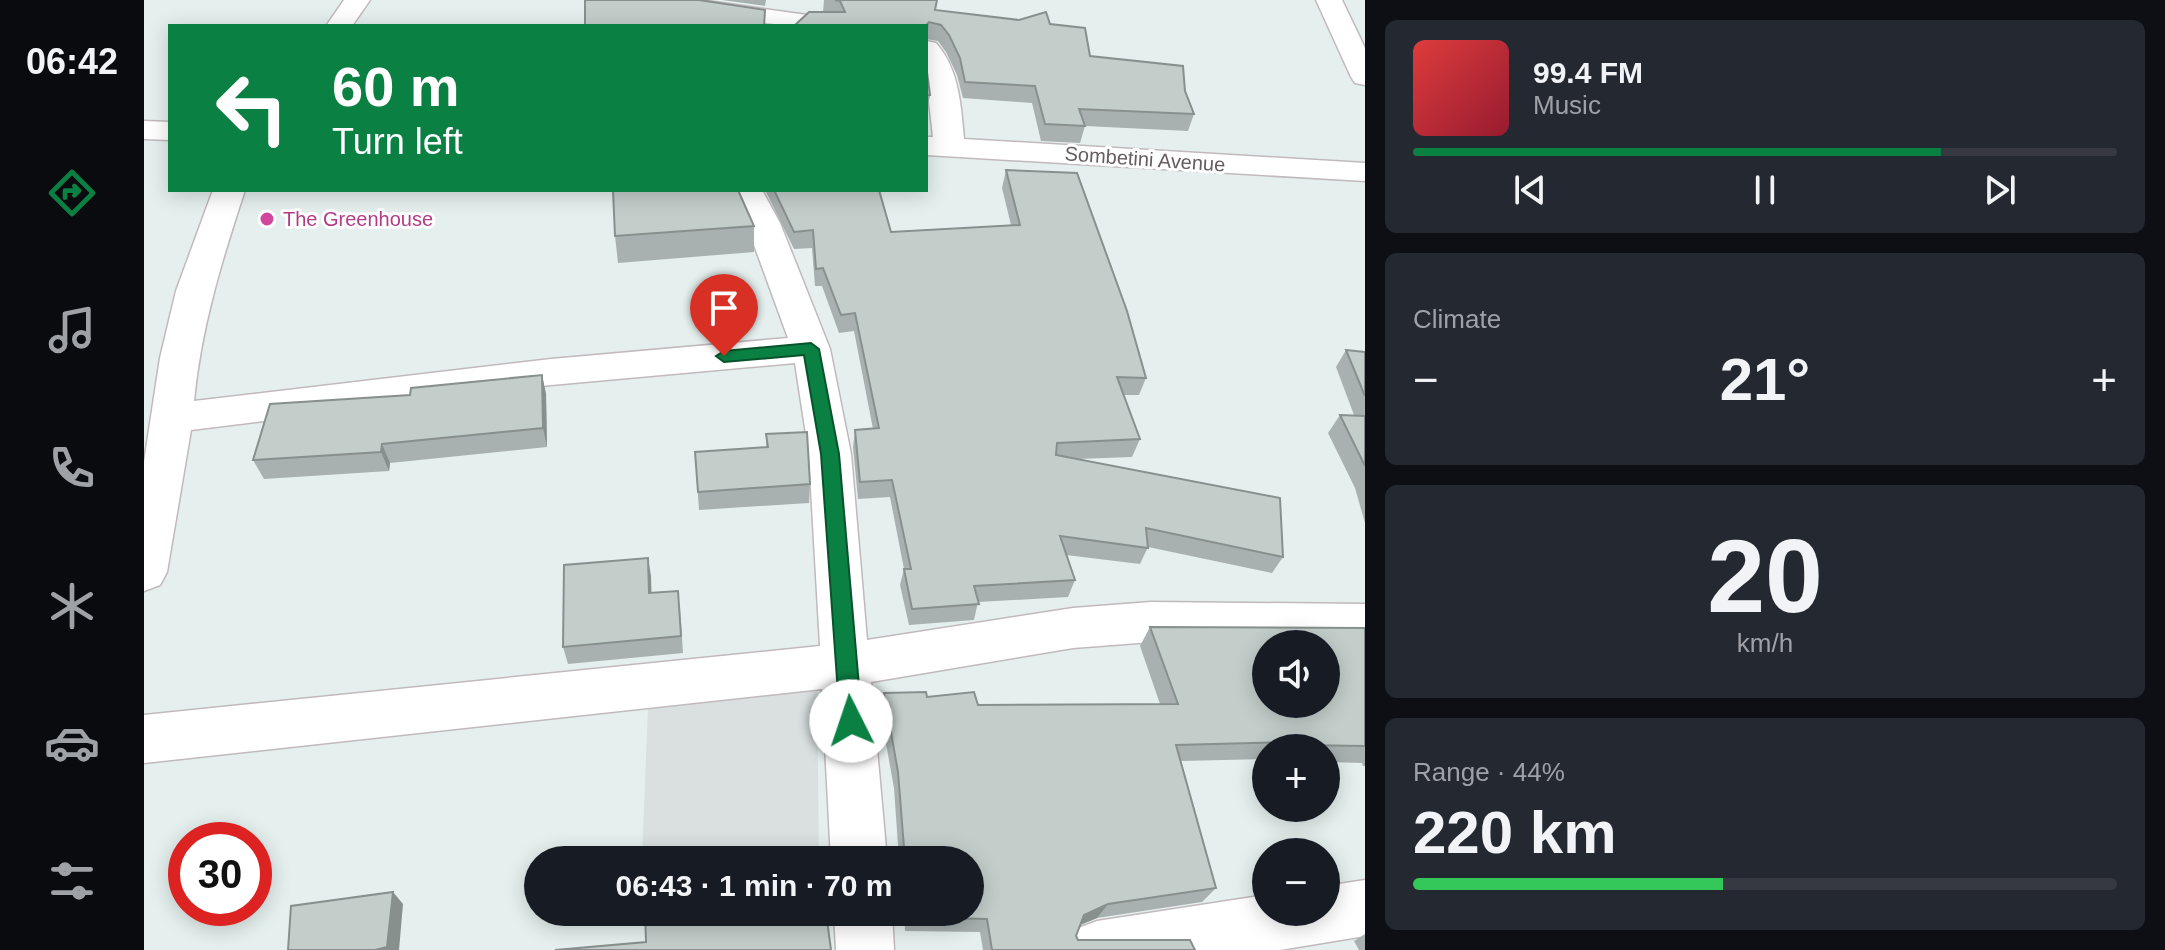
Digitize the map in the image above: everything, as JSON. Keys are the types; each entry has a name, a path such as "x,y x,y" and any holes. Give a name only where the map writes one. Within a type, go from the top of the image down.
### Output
{"street":[{"path":"340,24 357,0"},
{"path":"671,0 700,8 815,24"},
{"path":"1329,0 1365,77"},
{"path":"928,51 933,55 939,73 938,146"},
{"path":"144,130 168,131"},
{"name":"Sombetini Avenue","path":"938,146 1365,172"},
{"path":"144,572 173,418 179,358 194,291 228,192"},
{"path":"747,192 763,223 811,349 830,454 858,846"},
{"path":"173,418 551,372 811,349"},
{"path":"144,739 847,665 1073,628 1151,622 1365,624"},
{"path":"1097,950 1205,930 1365,908"},
{"path":"864,926 865,950"}],"shaded area":[{"path":"817,690 819,846 643,846 648,706 665,694"}],"building":[{"path":"585,0 699,0 765,10 764,24 585,24"},
{"path":"835,0 937,0 935,10 1019,20 1046,12 1050,24 1085,28 1090,56 1183,66 1185,91 1194,114 1079,109 1085,126 1045,124 1035,86 965,82 960,58 941,25 929,22 796,24 809,12 845,12 840,1"},
{"path":"1006,170 1077,173 1127,311 1146,378 1117,377 1140,439 1057,443 1056,455 1280,498 1283,557 1146,528 1148,548 1060,536 1075,580 974,586 979,604 912,609 904,569 911,569 892,480 860,482 855,430 879,428 855,313 841,315 823,268 816,269 813,230 794,232 775,192 880,192 891,232 1020,225"},
{"path":"613,192 739,192 754,226 615,236"},
{"path":"1346,350 1365,352 1365,396"},
{"path":"542,375 543,428 382,444 381,452 253,460 270,404 410,395 411,388"},
{"path":"1340,415 1365,416 1365,466"},
{"path":"807,432 810,484 698,492 695,452 768,447 766,434"},
{"path":"648,558 649,593 678,591 681,636 563,647 564,565"},
{"path":"1150,627 1365,628 1365,746 1340,746 1340,734 1252,734 1252,743 1176,745 1216,888 1108,904 1084,915 1076,936 1078,940 1190,940 1195,950 992,950 987,919 984,919 984,846 904,846 898,772 884,693 926,692 927,697 974,692 978,705 1178,704"},
{"path":"393,892 387,947 375,950 288,950 291,906"},
{"path":"645,926 828,926 831,950 555,950 646,942"}],"place":[{"name":"The Greenhouse","path":"267,219"}],"route":[{"path":"724,356 811,349 830,454 851,721"}]}
